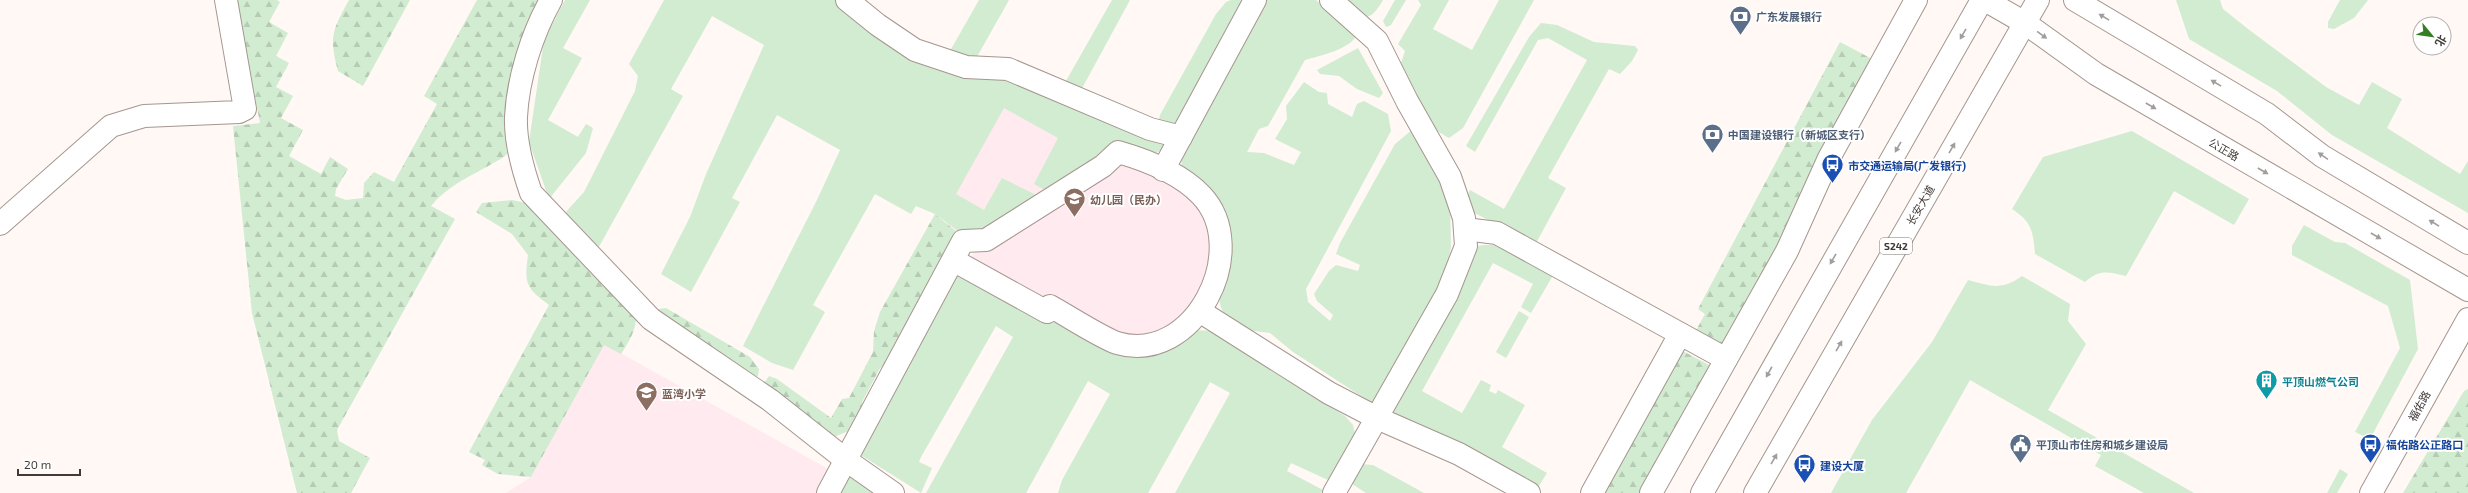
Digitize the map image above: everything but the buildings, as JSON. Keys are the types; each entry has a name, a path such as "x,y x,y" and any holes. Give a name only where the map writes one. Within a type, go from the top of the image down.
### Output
{"street":[{"path":"0,224 111,126 144,116 239,112 246,109 226,0"},
{"path":"551,0 533,41 522,83 516,118 523,170 531,193 651,319 770,400 846,460 893,493"},
{"path":"847,0 878,26 915,50 966,67 1008,69 1150,129 1181,137"},
{"path":"1163,170 1255,0"},
{"path":"1331,0 1377,41 1407,101 1450,177 1464,218 1466,246 1447,294 1334,493"},
{"path":"1651,493 1787,251 1829,158 1916,0"},
{"path":"1702,493 1982,0"},
{"name":"公正路","path":"1985,0 2025,23 2096,74 2468,290"},
{"name":"长安大道","path":"1755,493 2038,0"},
{"path":"2075,0 2267,114 2322,156 2468,243"},
{"path":"828,493 963,241 986,240 1103,166 1118,152 1163,170 1186,182 1202,196 1216,220 1220,243 1219,268 1201,312 1186,327 1169,337 1151,343 1135,345 1117,343 1050,306 1047,312 953,260"},
{"path":"1465,229 1497,233 1726,359"},
{"path":"1201,312 1329,393 1377,418 1459,454 1529,493"},
{"name":"福佑路","path":"2371,493 2468,319"},
{"path":"1592,493 1680,334"}],"shaded area":[{"name":"幼儿园（民办）","path":"1004,105 1031,114 1194,198 1211,231 1210,279 1173,328 1135,338 1042,307 971,258 978,246 946,224 965,114"},
{"name":"蓝湾小学","path":"604,344 832,471 820,493 506,493 531,477"}],"green space":[{"path":"235,0 277,0 280,2 269,22 288,33 276,56 289,63 276,87 293,96 281,118 303,130 289,156 321,174 330,157 348,169 336,189 335,196 346,200 363,198 364,183 374,172 394,182 437,104 424,96 477,0 540,0 520,42 513,65 509,88 509,104 513,130 512,146 508,153 504,156 451,188 431,206 455,219 337,430 339,441 370,458 351,493 297,493 252,313 233,126 260,123"},
{"path":"349,0 410,0 363,86 338,71 335,59 333,41 334,34 339,19"},
{"path":"565,0 590,0 563,48 582,58 548,120 578,137 586,124 593,128 586,153 549,199 529,142 544,40"},
{"path":"664,0 835,0 854,16 1166,138 1164,148 1153,155 1092,169 1052,194 1034,184 1058,138 1004,108 956,194 984,210 1002,178 1044,199 969,239 935,214 916,206 911,214 875,194 813,305 825,312 793,370 772,363 743,346 817,200 840,150 777,115 732,198 740,202 691,292 661,274 690,217 706,174 764,45 712,16 671,89 683,96 596,252 564,214 584,192 635,91 638,76 629,64"},
{"path":"979,0 1009,0 974,62 950,51"},
{"path":"1112,0 1130,0 1080,92 1062,88"},
{"path":"1231,0 1242,0 1173,130 1158,123 1160,115 1216,14 1226,2"},
{"path":"1266,0 1316,0 1357,34 1349,44 1342,48 1305,60 1268,126 1259,129 1247,152 1264,153 1294,165 1301,152 1275,139 1287,119 1286,106 1304,82 1319,92 1327,93 1328,104 1352,117 1357,104 1364,101 1388,114 1391,131 1306,289 1308,302 1330,321 1333,315 1317,301 1314,294 1329,271 1336,265 1358,271 1360,265 1336,254 1340,243 1395,144 1413,129 1423,144 1433,171 1450,200 1451,247 1446,275 1375,405 1293,352 1270,333 1255,331 1249,332 1227,317 1219,300 1228,254 1181,168 1182,157"},
{"path":"1340,0 1383,0 1377,9 1368,17 1353,11"},
{"path":"1395,0 1406,0 1391,25 1386,27 1383,21"},
{"path":"1418,0 1449,0 1433,29 1472,50 1499,0 1534,0 1463,128 1449,138 1432,128 1399,69 1405,51 1398,44 1421,5"},
{"path":"2176,0 2220,0 2223,9 2248,29 2326,87 2359,105 2372,82 2402,99 2387,128 2460,174 2468,161 2468,213 2332,135 2277,91 2189,39"},
{"path":"2340,0 2368,0 2354,18 2334,29 2328,28 2328,22"},
{"path":"1541,23 1557,25 1594,42 1635,46 1638,50 1632,61 1620,74 1609,69 1548,178 1566,188 1535,245 1469,210 1466,198 1470,190 1504,209 1587,60 1548,38 1538,40 1475,152 1466,146 1529,37"},
{"path":"1840,42 1872,59 1778,248 1723,349 1694,334 1705,314 1698,309"},
{"path":"1358,48 1383,93 1379,98 1357,89 1339,76 1320,74 1317,70"},
{"path":"2132,131 2249,199 2234,225 2174,191 2126,276 2114,273 2100,273 2085,282 2035,254 2032,233 2028,223 2012,209 2043,157"},
{"path":"512,200 526,203 636,313 634,329 621,354 604,345 531,477 498,474 482,465 485,460 469,452 549,305 535,294 528,284 526,273 528,255 512,234 476,212 482,203"},
{"path":"935,214 958,233 892,354 879,370 862,402 860,413 851,430 834,437 763,385 769,376 777,379 831,418 842,399 849,398 873,352 874,331 880,312"},
{"path":"2304,225 2335,242 2345,243 2410,280 2418,349 2370,439 2355,432 2400,348 2388,306 2292,255 2292,246"},
{"path":"1483,245 1506,245 1555,272 1531,313 1521,307 1533,284 1493,263 1422,391 1462,413 1481,380 1491,385 1489,391 1496,394 1498,390 1525,405 1502,447 1547,473 1535,492 1389,413 1474,247"},
{"path":"957,272 1110,347 1194,330 1212,331 1345,416 1353,425 1355,433 1328,480 1291,463 1287,471 1323,490 1321,493 1175,493 1230,393 1210,382 1148,493 1058,493 1062,480 1110,394 1088,381 1026,493 926,493 1013,337 996,326 921,457 919,462 932,468 921,493 856,452"},
{"path":"2022,276 2070,304 2068,321 2086,344 2048,410 2194,493 2144,493 2095,466 2101,455 1970,380 1906,493 1831,493 1872,420 1932,342 1968,280 1996,286 2008,284"},
{"path":"666,308 750,357 759,369 758,376 751,378 658,316 658,309"},
{"path":"1519,311 1529,317 1506,358 1496,352"},
{"path":"1679,349 1711,366 1640,493 1599,493"},
{"path":"2468,389 2468,493 2403,493 2464,391"},
{"path":"1360,464 1373,465 1424,493 1366,493 1349,482"},
{"path":"2340,469 2348,474 2337,493 2327,493"},
{"path":"852,472 878,493 840,493"}],"place":[{"name":"广东发展银行","path":"1741,36"},
{"name":"中国建设银行（新城区支行）","path":"1712,154"},
{"name":"市交通运输局(广发银行)","path":"1832,184"},
{"name":"幼儿园（民办）","path":"1074,218"},
{"name":"平顶山燃气公司","path":"2266,400"},
{"name":"蓝湾小学","path":"646,412"},
{"name":"平顶山市住房和城乡建设局","path":"2021,464"},
{"name":"福佑路公正路口","path":"2370,464"},
{"name":"建设大厦","path":"1804,484"}]}
